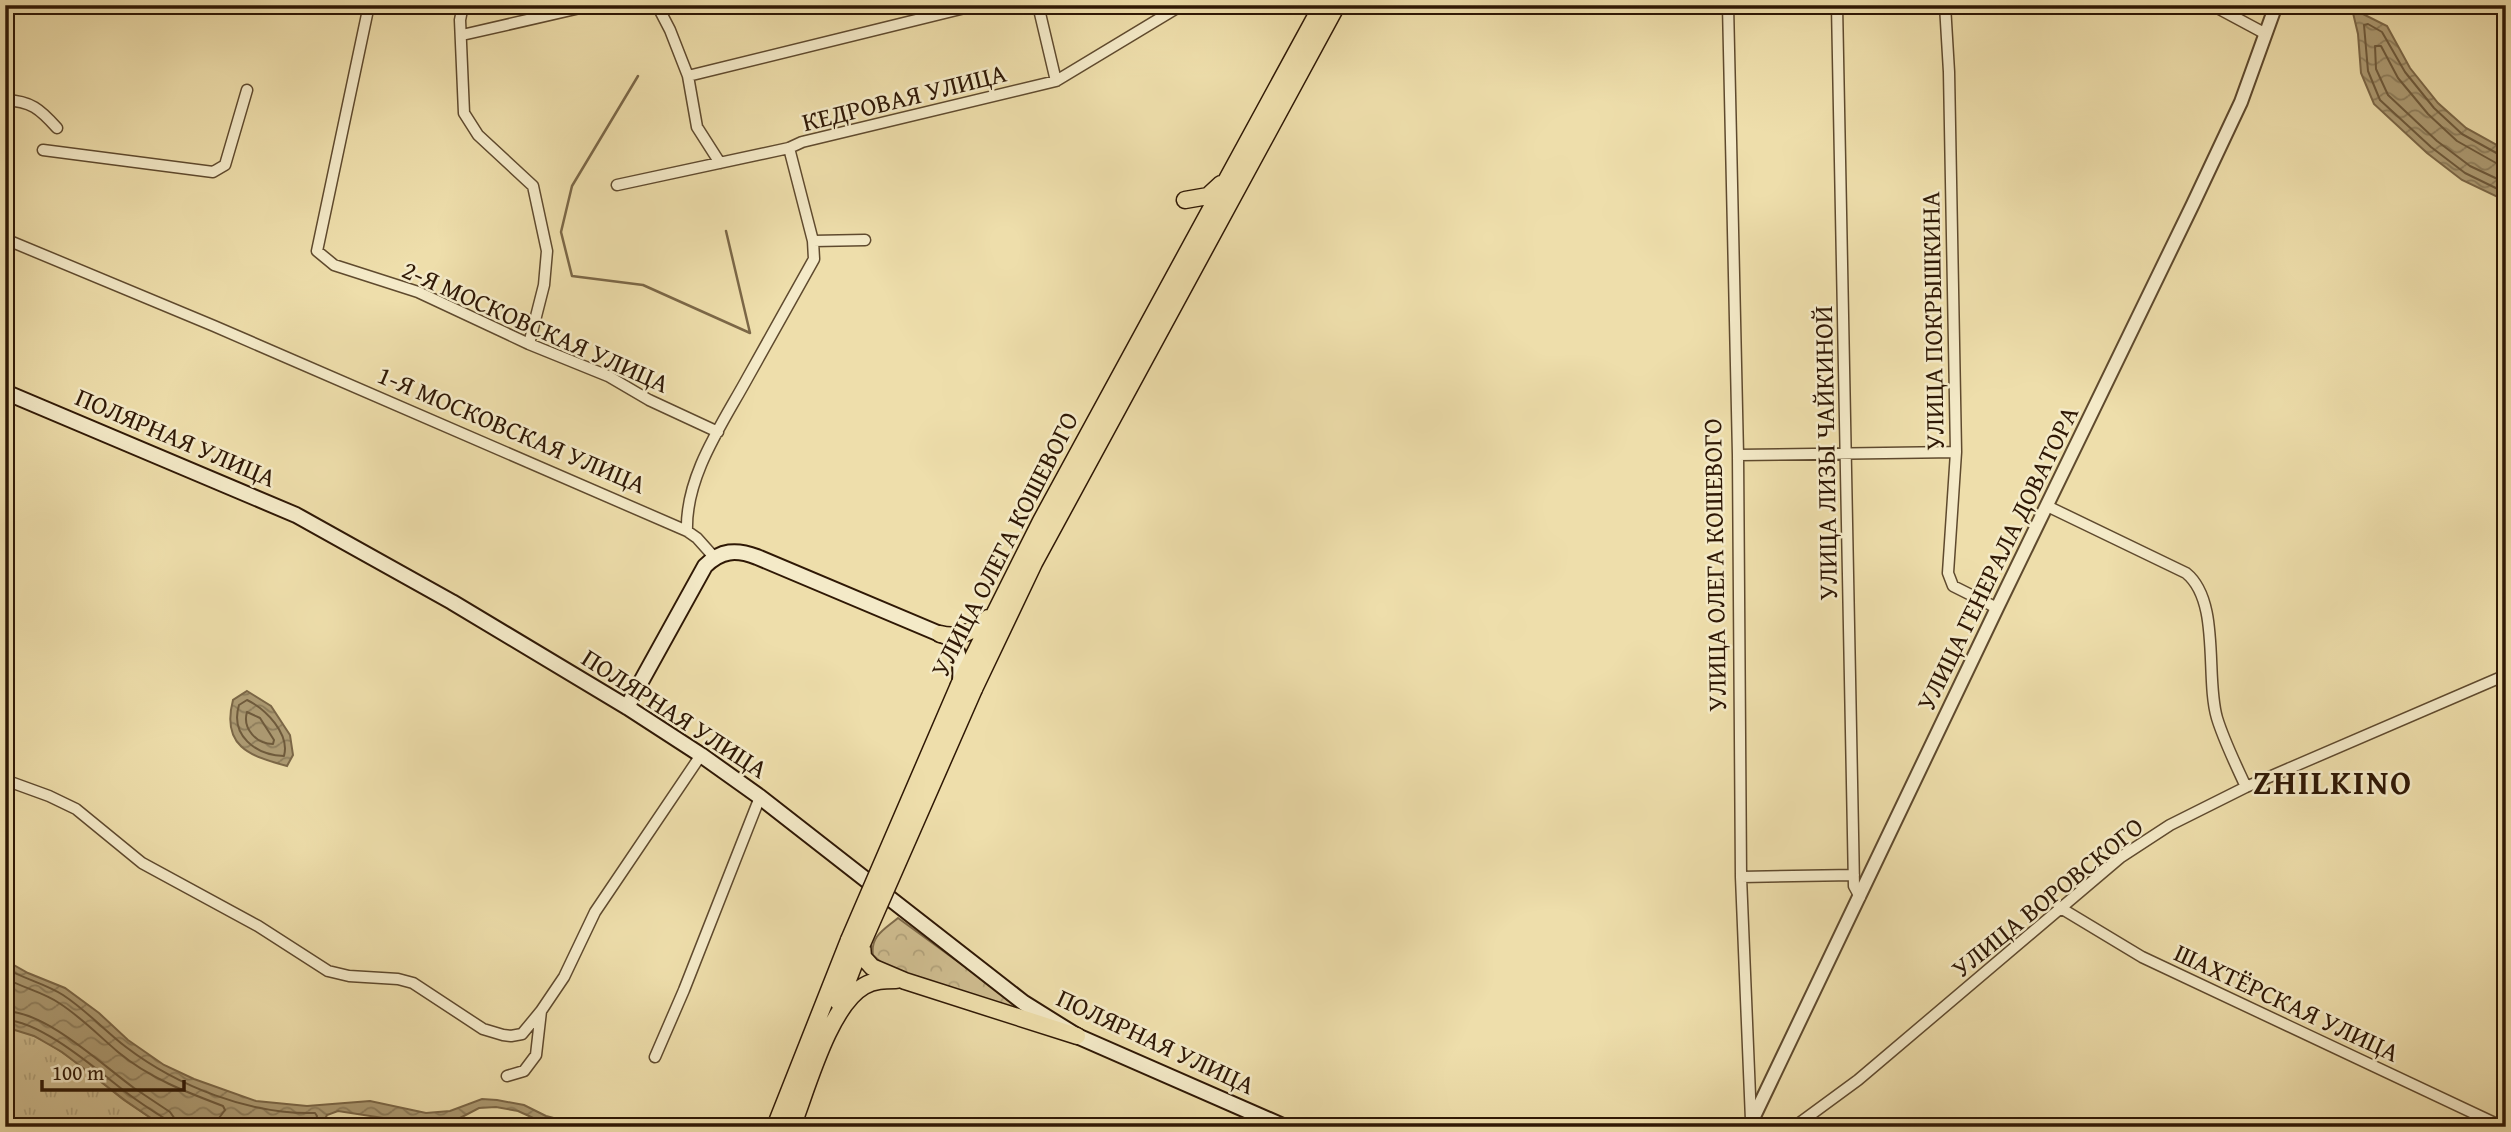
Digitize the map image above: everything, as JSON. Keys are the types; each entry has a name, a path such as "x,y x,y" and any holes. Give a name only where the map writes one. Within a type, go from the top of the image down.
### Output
{"main road":[{"name":"УЛИЦА ОЛЕГА КОШЕВОГО","path":"775,1127 966,687 995,611 1041,521 1322,5"},
{"name":"УЛИЦА ОЛЕГА КОШЕВОГО","path":"966,687 1338,5"},
{"path":"1185,200 1208,196 1231,171"},
{"name":"ПОЛЯРНАЯ УЛИЦА","path":"5,392 296,515 452,602 627,707 701,755 760,797 1024,1003 1077,1036 1285,1127"},
{"path":"627,707 699,577 714,557 724,552 736,551 940,634 952,642 959,654 966,687"},
{"path":"940,634 956,636 969,633 995,611"},
{"name":"УЛИЦА ОЛЕГА КОШЕВОГО","path":"821,1050 856,942"},
{"path":"856,942 868,964 905,981 1077,1036"},
{"path":"792,1127 835,1019 855,992 866,984 877,981 905,981"}],"street":[{"name":"2-Я МОСКОВСКАЯ УЛИЦА","path":"369,5 317,251 334,265 418,292 529,344 608,376 649,400 718,432"},
{"path":"463,5 460,20 464,113 478,135 533,186 547,251 544,285 529,344"},
{"path":"462,35 593,5"},
{"path":"657,5 688,76 697,127 720,163"},
{"path":"688,76 977,5"},
{"path":"1038,5 1056,81"},
{"name":"КЕДРОВАЯ УЛИЦА","path":"617,185 789,148 802,142 1056,81 1182,5"},
{"name":"УЛИЦА ОЛЕГА КОШЕВОГО","path":"1728,5 1738,455 1741,877 1750,1125"},
{"name":"УЛИЦА ЛИЗЫ ЧАЙКИНОЙ","path":"1837,5 1854,886 1860,897"},
{"name":"УЛИЦА ПОКРЫШКИНА","path":"1945,5 1949,72 1955,452 1949,579 1953,586 1997,608"},
{"path":"2212,5 2266,34"},
{"name":"УЛИЦА ГЕНЕРАЛА ДОВАТОРА","path":"1750,1125 2241,102 2276,5"},
{"path":"43,150 213,173 225,165 247,90"},
{"path":"5,100 19,101 40,110 57,128"},
{"path":"687,531 686,510 696,477 814,259 813,241 789,148"},
{"name":"1-Я МОСКОВСКАЯ УЛИЦА","path":"5,239 687,531 714,557"},
{"path":"813,241 865,240"},
{"path":"1738,455 1955,452"},
{"path":"2047,506 2186,573 2194,580 2206,617 2216,716 2246,788"},
{"name":"УЛИЦА ВОРОВСКОГО","path":"1794,1127 1858,1080 2059,907 2131,850 2170,825 2246,788 2506,675"},
{"path":"5,780 76,809 142,863 258,926 328,971 413,983 483,1029 511,1036 522,1034 564,977 595,912 701,755"},
{"path":"654,1057 684,990 760,797"},
{"path":"1741,877 1854,874"},
{"name":"ШАХТЁРСКАЯ УЛИЦА","path":"2059,907 2142,957 2502,1127"},
{"path":"507,1076 524,1071 536,1055 541,1011"}],"green space":[{"path":"898,918 1019,1008 888,969 873,955 873,948 876,938"},
{"path":"5,1027 20,1030 51,1045 164,1127 5,1127"}],"water":[{"path":"2353,13 2363,14 2387,26 2410,68 2438,103 2466,128 2506,150 2506,201 2462,180 2427,153 2374,104 2361,73 2358,34"},
{"path":"247,691 271,706 290,735 293,755 287,766 250,753 235,738 230,716 233,700"},
{"path":"5,960 65,988 99,1013 128,1040 164,1065 194,1079 256,1101 307,1106 370,1101 426,1113 450,1111 482,1099 497,1100 524,1105 546,1116 588,1127 553,1127 518,1111 496,1107 479,1108 435,1126 338,1111 327,1115 321,1127 257,1127 238,1123 230,1127 164,1127 62,1052 34,1036 5,1027"}],"waterway":[{"path":"638,76 572,186 561,232 572,276 643,285 750,333 726,231"}],"district":[{"name":"ZHILKINO","path":"2333,782"}]}
